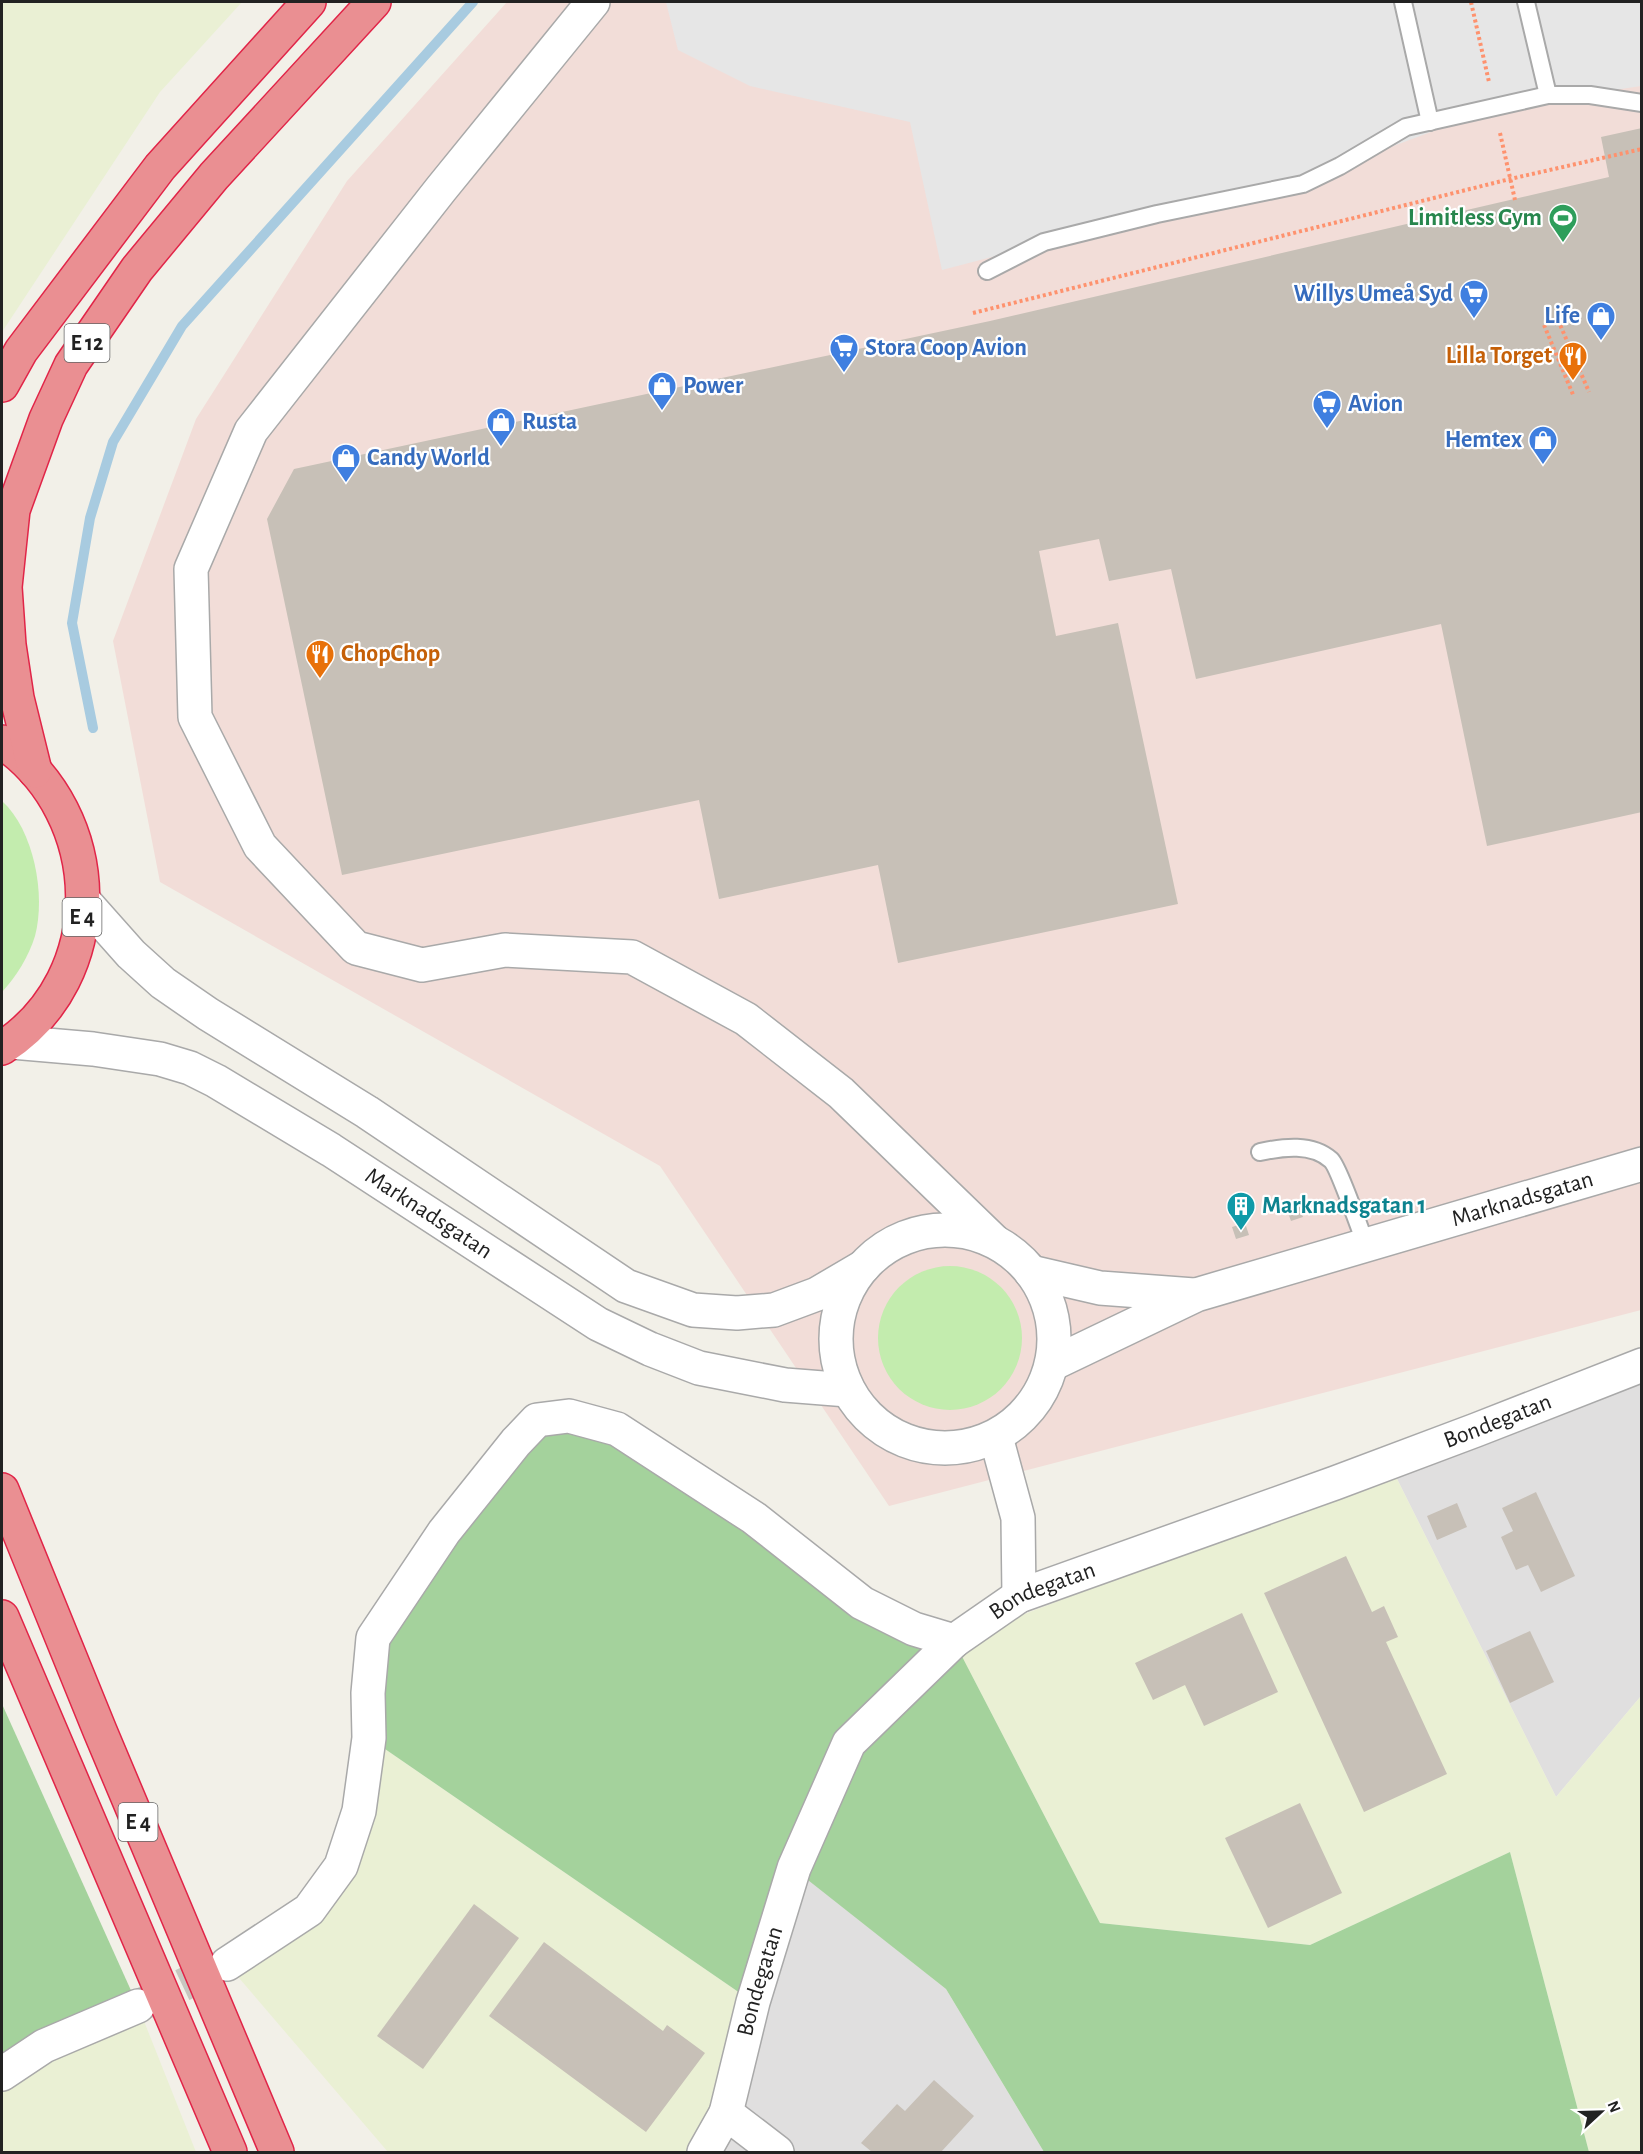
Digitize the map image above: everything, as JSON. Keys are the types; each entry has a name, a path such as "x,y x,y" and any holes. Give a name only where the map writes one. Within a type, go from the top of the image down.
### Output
{"highway":[{"name":"E 12","path":"2,385 21,351 160,166 309,2"},
{"name":"E 12","path":"35,771 17,698 9,645 6,587 13,510 46,419 71,365 137,269 214,176 374,2"},
{"name":"E 4","path":"2,742 15,751 35,771 60,806 73,834 81,865 84,900 81,927 65,976 53,997 34,1021 7,1045"},
{"name":"E 4","path":"2,1490 100,1731 277,2152"},
{"name":"E 4","path":"2,1617 230,2152"}],"street":[{"path":"593,2 441,189 251,431 192,569 195,717 260,846 356,948 422,965 505,950 632,957 746,1019 841,1093 994,1241 1014,1255 1031,1272 1047,1300 1050,1311 1054,1332 1052,1364 1040,1394 1021,1418 996,1437 964,1447 929,1448 896,1438 868,1418 848,1390 838,1359 836,1326 845,1294 863,1267 875,1255 903,1239 933,1231 964,1232 994,1241"},
{"name":"Marknadsgatan","path":"84,900 131,954 163,983 208,1014 367,1112 626,1286 693,1310 737,1313 774,1310 817,1294 863,1267"},
{"name":"Marknadsgatan","path":"7,1045 115,1052 160,1059 190,1068 216,1081 331,1150 598,1324 699,1368 785,1385 848,1390"},
{"name":"Marknadsgatan","path":"1052,1364 1196,1295 1641,1164"},
{"name":"Marknadsgatan","path":"1031,1272 1100,1288 1196,1295"},
{"name":"Bondegatan","path":"704,2152 726,2113 753,2002 794,1868 849,1743 954,1641 1019,1596 1368,1471 1641,1365"},
{"path":"227,1964 309,1910 341,1866 359,1810 369,1738 368,1693 374,1638 444,1532 516,1442 537,1420 569,1416 617,1429 754,1518 862,1603 914,1629 954,1641"},
{"path":"996,1437 1018,1518 1019,1596"},
{"path":"2,2074 44,2046 138,2006"},
{"path":"726,2113 777,2152"}],"lane":[{"path":"1403,2 1430,122"},
{"path":"1526,2 1548,95"},
{"path":"987,271 1044,242 1157,214 1303,184 1340,166 1406,127 1548,95 1590,95 1641,103"},
{"path":"1260,1152 1281,1147 1312,1149 1333,1161 1366,1245"}],"path":[{"path":"973,313 1510,179 1641,149"},
{"path":"1558,320 1589,392"},
{"path":"1544,325 1574,397"}],"shaded area":[{"path":"507,2 1641,2 1641,1310 889,1506 660,1166 160,882 113,641 196,419 347,181"},
{"path":"666,2 1641,2 1641,86 1495,108 1340,166 942,270 910,122 750,86 678,50"},
{"path":"1641,1376 1641,1696 1556,1797 1394,1473"},
{"path":"794,1868 946,1989 1044,2152 704,2152"}],"green space":[{"path":"2,2 242,2 160,92 2,332"},
{"path":"2,801 13,813 29,846 35,864 39,902 38,920 32,944 22,966 2,992"},
{"path":"950,1266 977,1272 990,1278 1001,1287 1010,1298 1016,1311 1022,1338 1016,1365 1010,1378 1001,1389 990,1398 977,1404 950,1410 923,1404 910,1398 899,1389 890,1378 884,1365 878,1338 884,1311 890,1298 899,1287 910,1278 923,1272"},
{"path":"569,1416 754,1518 954,1641 1100,1923 1310,1945 1510,1852 1589,2152 1044,2152 946,1989 794,1869 753,2002 369,1738 373,1638 516,1442"},
{"path":"1394,1473 1556,1797 1641,1696 1641,2152 1589,2152 1510,1852 1310,1945 1100,1923 954,1641"},
{"path":"2,1704 138,2006 2,2074"},
{"path":"369,1738 753,2002 704,2152 388,2152 227,1964 309,1910"},
{"path":"138,2006 196,2152 2,2152 2,2074"}],"building":[{"path":"1642,128 1642,812 1487,846 1441,624 1196,679 1171,569 1109,581 1099,539 1039,551 1056,636 1118,623 1178,904 898,963 878,865 719,899 699,800 342,875 267,519 294,469 990,321 1609,177 1601,137"},
{"path":"1300,1207 1303,1217 1291,1221 1287,1210"},
{"name":"Marknadsgatan 1","path":"1245,1223 1249,1235 1236,1239 1232,1227"},
{"path":"1536,1492 1575,1576 1541,1592 1528,1565 1516,1570 1501,1537 1513,1531 1502,1508"},
{"path":"1457,1503 1467,1527 1437,1540 1427,1516"},
{"path":"1346,1556 1372,1612 1384,1606 1398,1637 1386,1642 1447,1774 1364,1812 1264,1593"},
{"path":"1242,1613 1278,1692 1204,1726 1185,1685 1153,1700 1135,1663"},
{"path":"1530,1631 1554,1682 1510,1703 1486,1651"},
{"path":"1300,1803 1342,1893 1268,1928 1225,1838"},
{"path":"474,1904 519,1938 423,2069 377,2036"},
{"path":"544,1942 663,2031 667,2025 705,2053 646,2132 489,2016"},
{"path":"934,2080 974,2116 941,2152 872,2152 861,2143 897,2104 905,2111"}],"waterway":[{"path":"93,728 72,623 90,518 113,442 182,326 473,2"}],"tunnel":[{"path":"138,2006 227,1964"}],"place":[{"name":"Limitless Gym","path":"1563,244"},
{"name":"Willys Umeå Syd","path":"1474,320"},
{"name":"Life","path":"1601,342"},
{"name":"Stora Coop Avion","path":"844,374"},
{"name":"Lilla Torget","path":"1573,382"},
{"name":"Power","path":"662,412"},
{"name":"Avion","path":"1327,430"},
{"name":"Rusta","path":"501,448"},
{"name":"Hemtex","path":"1543,466"},
{"name":"Candy World","path":"346,484"},
{"name":"ChopChop","path":"320,680"},
{"name":"Marknadsgatan 1","path":"1241,1232"}]}
